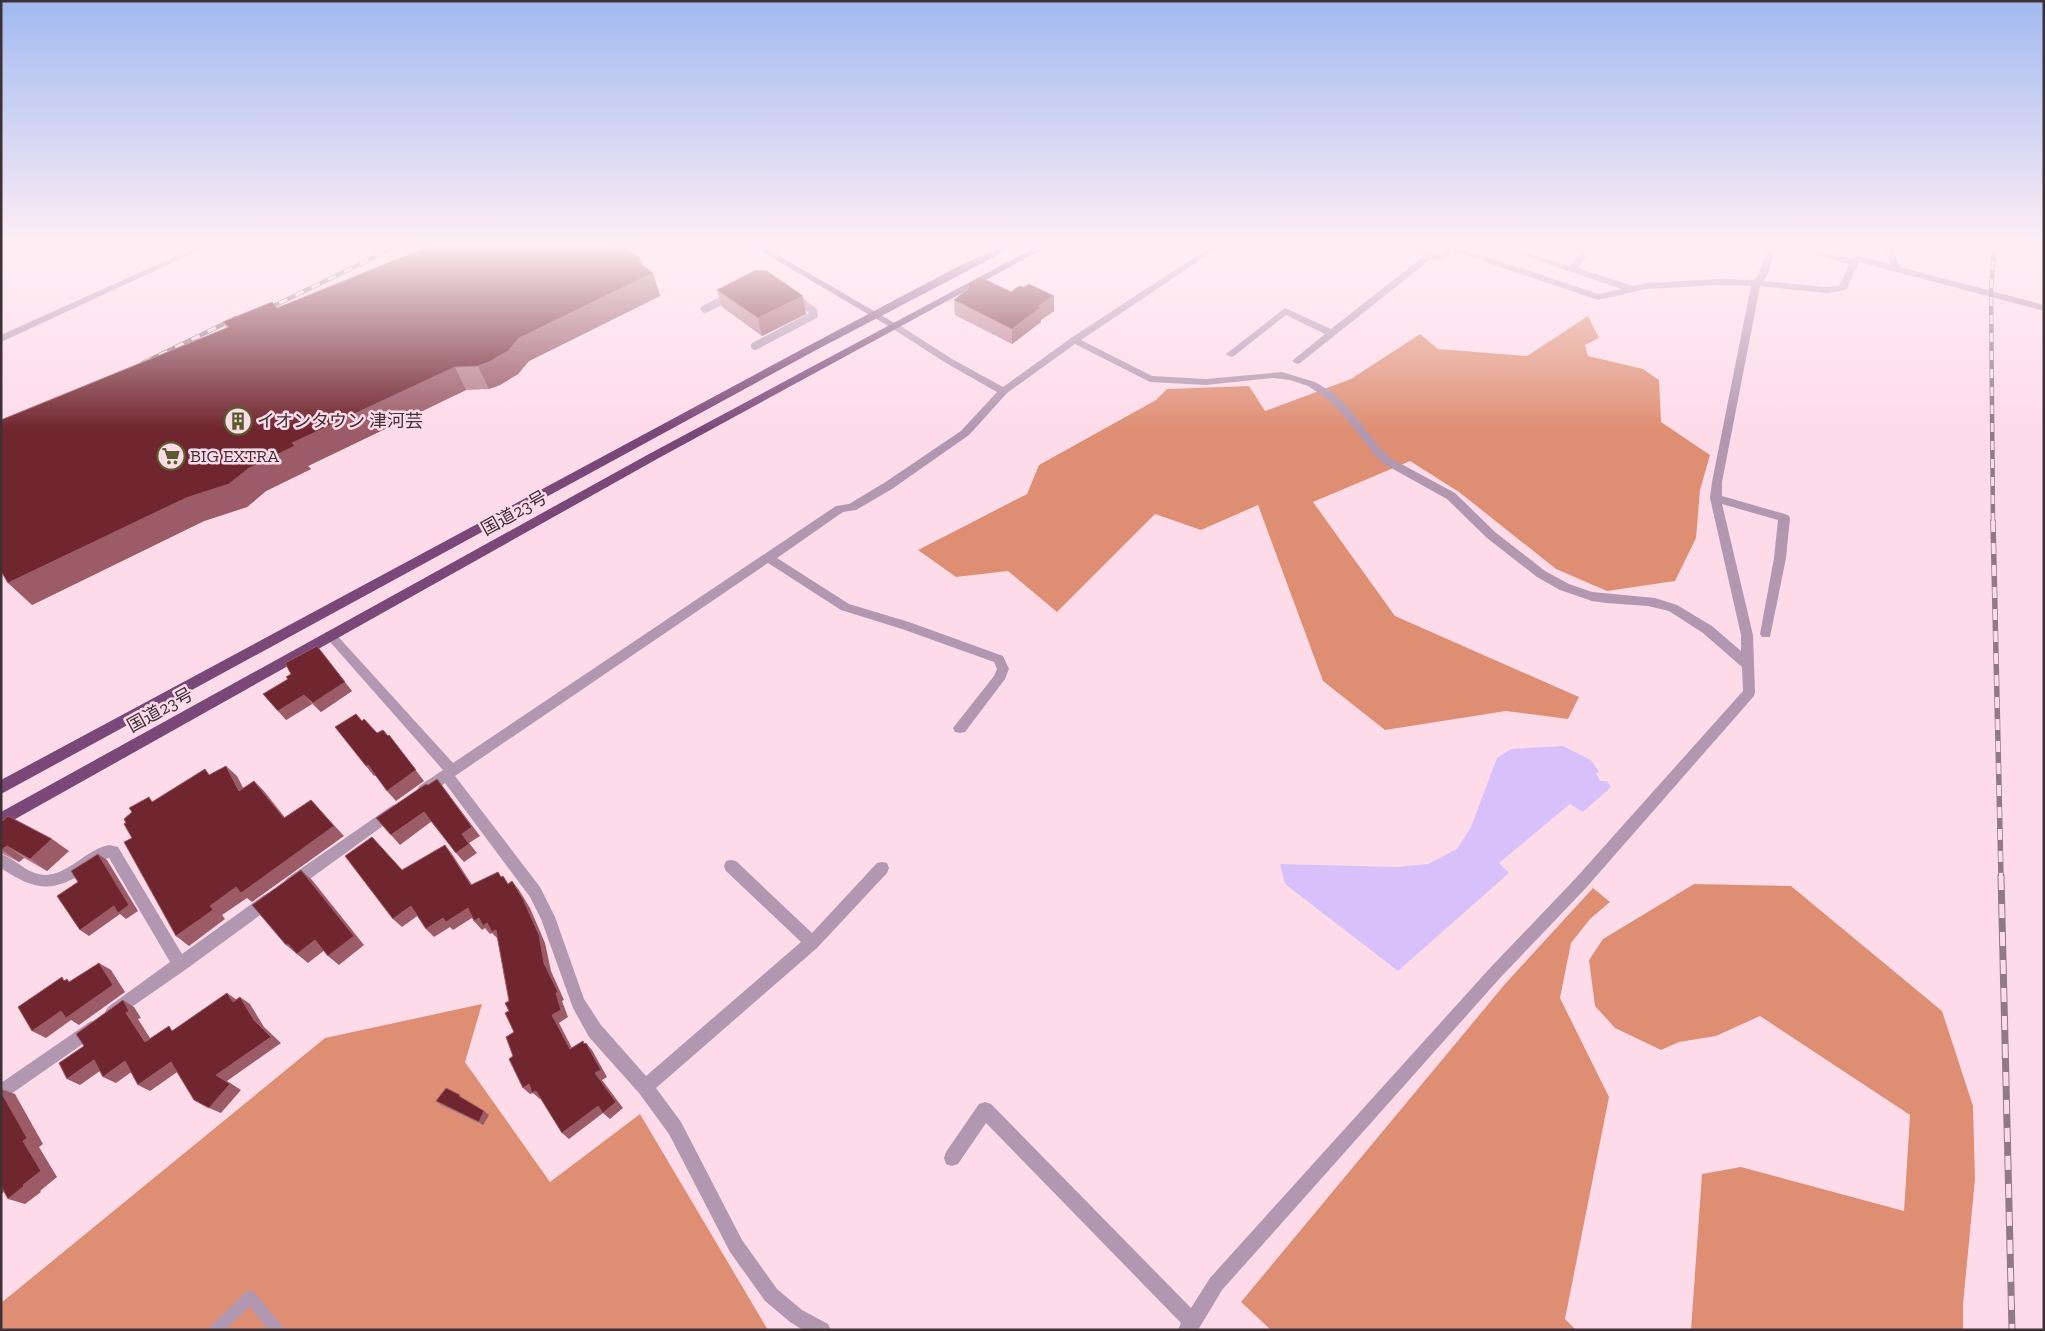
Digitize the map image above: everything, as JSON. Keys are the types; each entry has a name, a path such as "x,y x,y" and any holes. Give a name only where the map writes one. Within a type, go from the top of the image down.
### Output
{"highway":[{"name":"国道23号","path":"1,788 814,347 894,306"},
{"name":"国道23号","path":"1,820 330,634 893,325 935,306"}],"main road":[{"path":"862,306 893,325"}],"street":[{"path":"1,339 73,306"},
{"path":"1,1093 409,800 840,508 852,507 888,486 965,434 1002,391 1126,306"},
{"path":"1297,361 1366,306"},
{"path":"952,1158 985,1110 1189,1326 1216,1284 1495,973 1580,884 1749,692 1747,635 1716,498 1716,482 1751,306"},
{"path":"1231,354 1285,311 1332,333"},
{"path":"893,325 949,361 1002,391"},
{"path":"1074,340 1150,379 1161,381 1225,381 1274,374 1285,375 1314,385 1326,392 1347,411 1380,454 1396,468 1452,497 1470,516 1505,546 1552,581 1592,596 1606,599 1642,600 1663,604 1677,610 1717,638 1747,664"},
{"path":"1716,498 1784,518 1780,558 1766,634"},
{"path":"768,557 844,607 905,625 999,659 1003,669 999,678 960,728"},
{"path":"330,634 449,773 536,892 548,916 578,1003 590,1024 645,1087 679,1134 736,1246 771,1295 796,1316 822,1330"},
{"path":"1,860 39,882 50,882 69,875 101,853 113,851 180,966"},
{"path":"731,866 812,942"},
{"path":"645,1087 812,942 882,868"}],"lane":[{"path":"704,309 710,306"},
{"path":"755,346 814,315 813,311 806,306"},
{"path":"216,1330 250,1297 277,1330"}],"shaded area":[{"path":"1588,316 1599,338 1585,345 1588,356 1643,369 1659,380 1661,422 1710,455 1700,490 1696,538 1675,581 1607,591 1556,569 1459,492 1410,461 1313,502 1395,616 1579,697 1568,719 1506,711 1385,730 1323,681 1258,505 1201,530 1155,514 1057,612 1008,571 956,577 918,550 1027,494 1039,465 1156,400 1167,389 1249,386 1265,411 1351,379 1420,334 1438,349 1527,356"},
{"path":"1563,746 1591,760 1599,772 1596,773 1600,781 1607,781 1611,787 1583,812 1570,804 1499,863 1509,873 1398,971 1285,884 1280,864 1397,867 1428,864 1457,849 1471,827 1497,758 1511,749"},
{"path":"1694,884 1791,886 1942,1011 1973,1106 1975,1179 1963,1305 1963,1330 1691,1330 1702,1174 1741,1167 1904,1211 1910,1115 1760,1016 1716,1036 1679,1042 1661,1050 1615,1028 1595,1006 1589,960 1603,939"},
{"path":"1593,888 1610,902 1590,919 1571,943 1560,998 1609,1097 1565,1319 1576,1330 1271,1330 1241,1302 1505,984"},
{"path":"482,1004 465,1062 550,1182 640,1114 768,1330 1,1330 1,1303 325,1038"}],"building":[{"name":"イオンタウン 津河芸","path":"262,306 275,306 277,308 282,306 585,306 519,338 508,351 489,362 478,366 455,367 292,443 295,446 249,468 229,484 186,498 8,583 1,571 1,420 229,327 223,322"},
{"path":"741,306 782,306 758,318"},
{"path":"966,306 1041,307 1012,329"},
{"path":"317,646 345,682 313,703 304,695 278,711 263,694 288,679 286,677 291,674 285,663"},
{"path":"356,714 362,721 364,719 377,733 383,730 389,735 416,770 387,791 368,765 366,766 335,727"},
{"path":"226,766 239,791 254,781 284,818 311,800 334,826 241,893 236,887 210,906 213,910 176,936 124,842 132,838 124,824 126,823 124,819 132,812 129,808 149,797 152,802 205,769 209,775"},
{"path":"437,779 472,827 462,834 469,844 456,853 424,812 391,835 376,818 426,784 428,785"},
{"path":"8,816 52,839 30,859 7,846 1,850 1,822"},
{"path":"372,837 402,870 445,845 471,885 498,872 508,884 512,881 523,899 539,935 544,963 558,992 556,993 561,1010 552,1015 570,1049 583,1041 584,1044 586,1043 601,1070 595,1073 616,1102 603,1113 598,1106 562,1133 536,1091 532,1093 529,1084 523,1088 509,1059 513,1056 506,1037 514,1032 505,1013 509,1011 505,1003 509,1001 496,930 492,932 487,923 483,926 479,918 474,921 468,908 446,922 443,918 426,929 411,906 393,919 345,856"},
{"path":"98,854 129,905 118,913 114,906 80,930 57,896 78,882 71,871"},
{"path":"301,870 354,936 328,956 315,940 297,954 288,944 286,945 252,905"},
{"path":"99,963 113,985 66,1018 61,1011 32,1031 18,1007 62,977 64,981 67,979 69,982"},
{"path":"227,993 233,1002 240,997 254,1020 271,1037 216,1075 230,1084 209,1108 194,1100 171,1062 138,1085 125,1061 103,1077 94,1060 67,1079 59,1063 84,1046 76,1034 123,1000 129,1011 126,1013 145,1042 169,1026 172,1031"},
{"path":"446,1088 484,1111 479,1122 436,1101"},
{"path":"1,1092 27,1138 23,1141 41,1171 8,1199 1,1186"}],"railway":[{"path":"263,311 273,306"},
{"path":"1991,306 1993,522"},
{"path":"143,363 236,318"},
{"path":"1993,521 2001,877"},
{"path":"2001,876 2012,1330"}],"place":[{"name":"イオンタウン 津河芸","path":"238,421"},
{"name":"BIG EXTRA","path":"171,456"}]}
